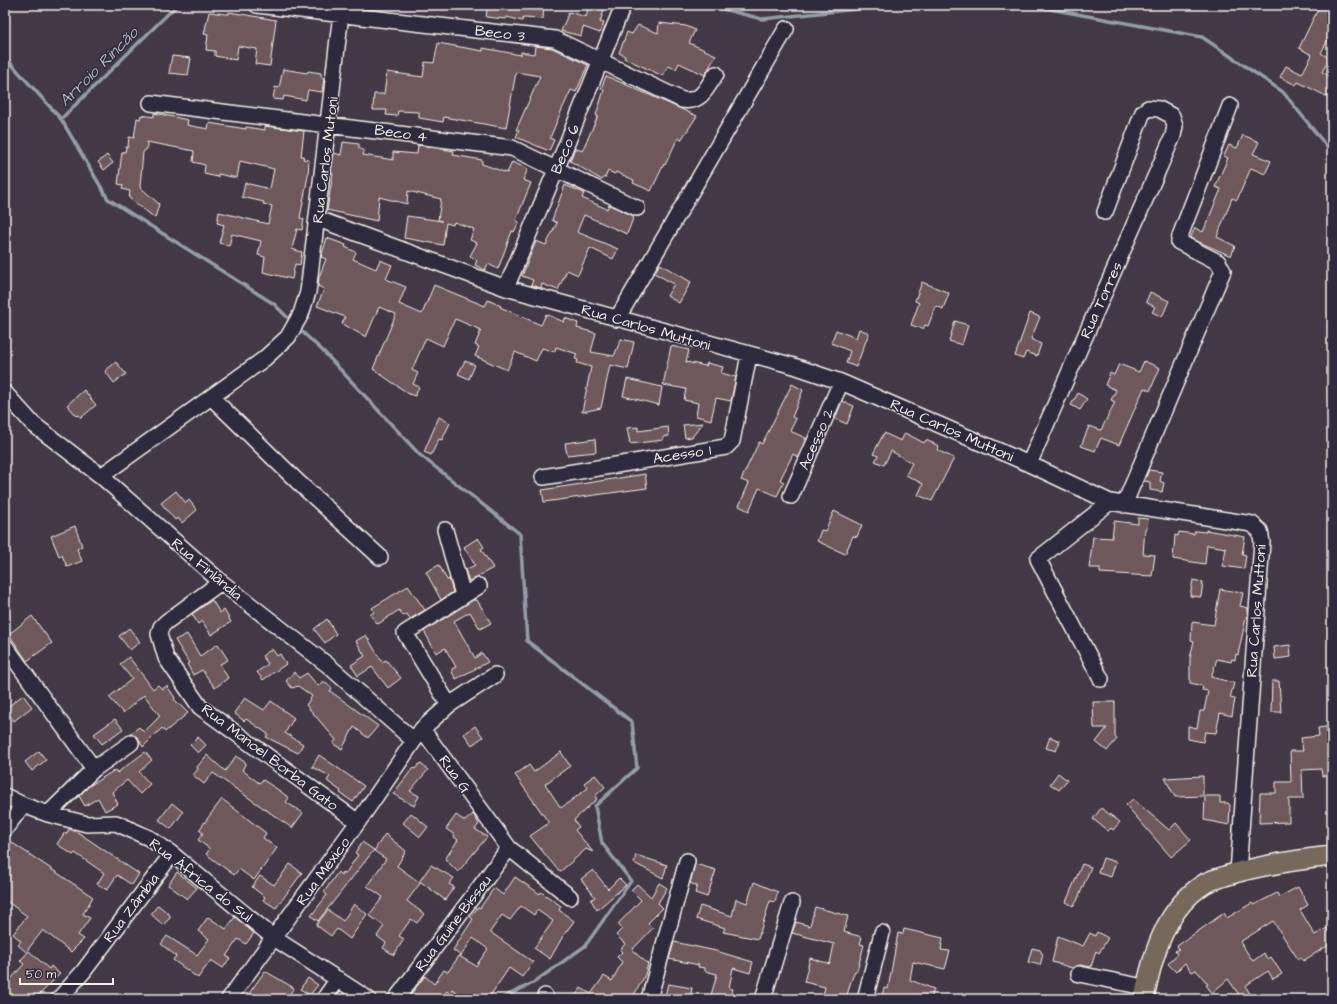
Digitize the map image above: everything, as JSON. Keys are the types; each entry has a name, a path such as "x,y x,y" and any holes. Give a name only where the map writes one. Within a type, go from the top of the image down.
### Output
{"main road":[{"path":"1145,994 1155,953 1163,933 1184,900 1205,883 1238,872 1279,862 1332,856"}],"street":[{"name":"Beco 3","path":"257,5 342,9 555,39 682,100 691,102 699,99 716,74"},
{"name":"Beco 6","path":"506,288 622,8"},
{"name":"Rua Carlos Mutoni","path":"101,476 264,360 288,337 301,314 308,292 318,219 342,9"},
{"path":"617,319 786,29"},
{"name":"Beco 4","path":"151,103 512,148 637,208"},
{"path":"1101,679 1038,559 1117,504 1223,271 1218,262 1179,242 1230,106"},
{"name":"Rua Torres","path":"1029,464 1173,136 1175,126 1172,116 1159,109 1148,108 1143,112 1105,212"},
{"name":"Rua Carlos Muttoni","path":"318,219 506,288 794,366 841,382 1117,504 1252,524 1260,531 1262,542 1238,872"},
{"name":"Acesso 1","path":"543,477 726,447 732,441 749,355"},
{"name":"Acesso 2","path":"791,496 841,382"},
{"name":"Rua Finlândia","path":"5,393 32,424 101,476 221,582 329,666 413,740"},
{"path":"211,397 298,482 380,557"},
{"path":"445,530 463,595"},
{"name":"Rua Manoel Borba Gato","path":"221,582 166,622 161,628 159,634 166,658 200,707 358,822"},
{"path":"449,705 405,633 479,586"},
{"path":"5,646 94,769"},
{"path":"422,728 449,705 495,675"},
{"name":"Rua México","path":"229,999 358,822 422,728"},
{"name":"Rua G","path":"422,728 509,848 570,898"},
{"path":"48,814 94,769 131,743"},
{"name":"Rua África do Sul","path":"5,796 48,814 87,824 116,823 149,838 172,854 274,938 368,999"},
{"path":"5,829 23,804"},
{"name":"Rua Guine-Bissau","path":"396,999 509,848"},
{"name":"Rua Zâmbia","path":"60,999 83,972 172,854"},
{"path":"649,999 687,861"},
{"path":"764,999 792,903"},
{"path":"865,999 882,934"},
{"path":"1079,974 1134,985 1145,994"},
{"path":"324,999 338,980"}],"building":[{"path":"488,5 544,5 543,19 523,18 522,21 507,17 506,19 486,17"},
{"path":"1320,5 1332,5 1332,32 1321,53 1329,58 1322,72 1332,77 1332,99 1298,82 1296,85 1280,77 1286,66 1302,74 1312,55 1299,48"},
{"path":"592,6 604,10 600,22 604,23 600,33 583,27 581,36 561,31 569,12 586,17 588,8 591,9"},
{"path":"209,12 229,14 229,12 276,20 270,66 255,64 257,49 238,46 236,60 215,56 215,51 206,50 208,35 204,34"},
{"path":"659,23 686,26 695,30 689,43 716,55 705,75 679,63 676,69 668,66 663,76 624,58 625,56 619,53 627,32 632,34 638,25 658,33"},
{"path":"438,43 483,51 483,48 521,55 521,52 534,54 535,46 552,48 588,65 576,92 571,90 560,114 550,138 554,140 549,151 516,137 519,130 516,130 540,76 516,72 506,128 444,117 443,122 419,118 419,112 398,111 397,116 386,115 387,110 373,110 374,94 384,94 387,72 423,77 425,62 434,63"},
{"path":"172,56 191,58 188,75 169,73"},
{"path":"283,69 307,73 308,71 321,73 321,77 324,78 322,92 308,90 306,100 284,96 283,100 273,99 275,87 279,88"},
{"path":"606,76 697,116 681,140 678,138 651,191 633,183 634,180 616,172 615,174 608,171 605,178 604,177 602,180 570,161 575,148 582,151 598,116 596,115 604,90 601,89"},
{"path":"154,113 188,120 187,125 208,129 209,123 246,129 246,127 265,130 265,126 304,131 301,156 304,156 303,159 309,160 308,176 300,218 304,219 302,230 297,229 292,249 302,252 300,265 295,264 292,279 263,272 265,257 258,255 261,241 232,234 229,246 219,243 224,225 217,223 219,212 268,224 272,206 263,204 264,202 242,197 245,183 270,189 274,169 240,161 237,178 218,174 218,177 204,174 205,165 193,162 194,151 147,142 147,149 143,152 140,187 159,204 155,218 129,198 130,191 122,189 123,185 118,184 122,152 125,152 126,147 128,147 129,137 134,138 137,118 140,119 141,115 154,117"},
{"path":"1243,135 1259,142 1253,154 1271,161 1265,174 1251,168 1237,200 1232,198 1217,237 1235,246 1231,256 1190,238 1195,228 1203,232 1221,189 1215,187 1228,158 1224,156 1229,145 1237,148"},
{"path":"343,142 359,144 359,148 364,151 363,155 393,160 393,152 417,154 418,145 454,151 453,155 482,160 482,164 507,173 512,162 528,169 523,180 531,183 516,220 519,222 514,232 512,231 498,269 488,264 485,270 475,265 477,260 470,256 477,243 470,240 474,229 454,222 453,225 446,223 443,245 404,238 407,216 442,221 438,220 441,199 408,191 407,204 379,197 377,221 327,210 333,173 331,173 334,153 341,155"},
{"path":"107,155 113,163 104,170 98,162"},
{"path":"565,185 584,193 582,198 607,209 609,205 634,216 627,234 584,215 577,232 618,249 613,259 590,248 578,275 567,270 558,290 542,284 541,288 531,285 533,280 522,276 536,241 546,245 557,223 552,220"},
{"path":"327,238 346,245 345,247 356,252 353,259 376,269 380,260 392,265 386,279 406,287 399,304 422,314 434,285 485,306 488,300 501,306 500,307 541,325 546,314 564,322 565,318 578,323 577,328 596,333 591,352 614,356 621,339 634,342 628,369 610,365 601,408 582,412 591,367 577,363 578,360 575,359 577,354 556,347 555,352 542,348 536,361 515,352 507,370 475,356 479,347 475,345 481,330 455,319 443,346 426,338 412,370 418,373 413,384 419,387 415,396 409,394 373,369 396,314 379,307 366,337 342,324 345,317 317,306 324,289 318,286 319,277 326,259 321,257"},
{"path":"660,264 691,282 679,303 667,296 674,284 654,273"},
{"path":"922,282 949,293 943,309 936,306 928,326 925,325 923,329 911,325 919,303 915,301"},
{"path":"1150,292 1169,301 1162,317 1152,312 1155,307 1146,302"},
{"path":"1030,313 1040,317 1031,339 1041,344 1037,356 1026,352 1023,359 1015,356"},
{"path":"955,321 968,325 962,345 949,341"},
{"path":"859,329 869,333 856,367 846,363 850,351 831,343 836,330 856,338"},
{"path":"671,346 689,350 686,362 706,366 707,363 723,367 721,373 736,377 731,401 716,398 711,420 696,416 698,403 684,400 686,389 663,385"},
{"path":"465,361 475,365 469,379 458,374"},
{"path":"1144,361 1160,368 1150,391 1144,388 1119,445 1101,438 1095,451 1081,446 1089,426 1101,430 1115,402 1111,400 1116,390 1105,385 1110,373 1114,375 1119,364 1139,372"},
{"path":"116,362 126,374 114,383 105,371"},
{"path":"627,379 662,387 659,405 623,396"},
{"path":"792,384 803,390 792,417 796,419 790,431 806,438 798,457 793,454 780,480 784,482 777,496 759,488 749,511 739,506 749,483 741,480 759,442 762,444"},
{"path":"84,390 96,405 81,418 79,415 77,416 67,405"},
{"path":"1078,393 1087,399 1080,410 1071,405"},
{"path":"842,401 854,406 847,424 835,419"},
{"path":"439,417 450,423 442,440 439,439 431,455 424,452"},
{"path":"703,423 692,437 685,438 683,425"},
{"path":"638,427 638,431 668,427 669,436 663,437 663,440 630,444 627,428"},
{"path":"884,433 901,441 905,433 924,443 926,440 939,446 937,450 954,458 932,501 918,495 923,484 906,475 912,463 891,451 884,465 875,461 878,456 873,454"},
{"path":"595,439 596,452 567,455 565,443"},
{"path":"1149,470 1162,472 1160,481 1164,483 1162,492 1150,490 1150,482 1144,481"},
{"path":"645,474 647,488 544,502 542,490"},
{"path":"176,491 186,503 189,500 197,510 182,523 178,518 175,520 161,503"},
{"path":"834,511 862,525 857,537 853,536 845,554 817,541 821,530 825,531"},
{"path":"1138,518 1148,519 1147,529 1145,529 1143,554 1155,555 1152,576 1100,573 1100,568 1089,568 1093,537 1112,538 1114,521 1138,524"},
{"path":"75,526 82,546 77,549 82,561 67,567 62,555 59,556 51,536"},
{"path":"1206,530 1245,537 1242,554 1246,555 1244,569 1223,566 1226,548 1207,545 1205,564 1173,559 1175,535 1178,536 1179,532 1194,534 1195,531 1206,532"},
{"path":"478,538 484,547 481,549 493,568 469,581 465,570 475,565 464,547"},
{"path":"439,565 447,580 449,579 453,592 441,600 426,572"},
{"path":"1193,580 1203,582 1201,597 1190,596"},
{"path":"408,586 425,610 410,619 407,614 403,616 399,610 378,624 370,615 374,612 372,608"},
{"path":"1220,589 1243,593 1240,606 1248,608 1248,617 1246,617 1238,655 1236,654 1235,660 1232,659 1231,662 1217,659 1211,677 1234,683 1230,698 1235,699 1232,716 1220,713 1216,733 1205,732 1203,742 1188,739 1188,726 1197,728 1200,711 1204,711 1208,691 1202,690 1203,686 1190,683 1190,658 1194,641 1191,640 1192,622 1214,625"},
{"path":"212,600 220,613 224,610 231,622 211,635 202,621 198,624 192,614"},
{"path":"473,600 477,600 491,623 480,629 470,612 454,621 475,658 482,653 488,662 456,679 452,669 456,667 445,648 436,653 424,631"},
{"path":"32,616 52,643 27,661 9,634"},
{"path":"327,619 336,634 325,643 314,629"},
{"path":"129,628 140,642 130,650 119,636"},
{"path":"187,634 200,656 218,644 228,660 220,664 228,678 215,688 202,670 193,675 187,664 189,663 175,640"},
{"path":"366,635 382,662 386,660 401,678 388,688 372,667 358,676 351,665 365,656 356,641"},
{"path":"1290,645 1291,657 1275,659 1274,647"},
{"path":"272,649 277,656 280,654 286,664 263,680 257,672 268,664 262,656"},
{"path":"129,657 153,689 158,685 162,689 167,686 175,698 174,699 188,713 165,732 162,728 143,747 138,738 130,734 139,727 144,732 160,716 144,695 123,713 109,697 132,679 120,664"},
{"path":"294,672 299,678 307,673 318,686 323,681 332,688 330,691 378,726 368,738 354,727 342,749 333,744 336,740 306,705 312,696 298,686 292,688 286,681"},
{"path":"1272,681 1279,681 1281,712 1271,712"},
{"path":"23,695 32,707 14,721 5,709"},
{"path":"245,698 264,710 271,701 294,718 285,733 303,744 298,753 266,737 268,734 246,719 244,721 234,713"},
{"path":"1093,702 1115,702 1115,737 1117,739 1107,751 1096,742 1107,728 1094,728"},
{"path":"115,719 123,729 102,744 94,734"},
{"path":"475,726 483,737 472,745 464,734"},
{"path":"1332,726 1332,775 1322,776 1321,769 1302,770 1303,799 1289,799 1289,822 1259,823 1260,793 1276,793 1276,782 1291,782 1290,751 1303,751 1301,738 1319,736 1318,728"},
{"path":"198,737 206,745 198,753 190,745"},
{"path":"1050,737 1060,741 1056,751 1046,748"},
{"path":"39,751 46,760 32,771 25,762"},
{"path":"145,752 152,760 139,772 150,784 140,794 127,780 112,792 118,804 105,811 98,798 85,806 79,796 89,786 115,770 117,773"},
{"path":"561,752 570,766 545,784 561,808 588,788 584,783 595,775 605,787 595,796 597,799 574,820 579,827 575,830 593,852 586,849 561,871 557,869 530,836 549,823 515,775 529,765 534,772"},
{"path":"207,755 225,771 236,756 246,763 242,770 259,783 263,780 280,791 289,798 286,802 303,813 292,828 213,773 204,784 193,775 198,769 197,767"},
{"path":"319,755 364,786 353,802 327,781 330,776 312,767"},
{"path":"420,763 428,770 410,791 419,796 414,806 393,794 413,768 415,769"},
{"path":"1058,773 1067,780 1059,790 1050,784"},
{"path":"1203,776 1203,796 1175,797 1165,778"},
{"path":"1205,796 1220,796 1220,803 1228,803 1230,805 1229,825 1204,820"},
{"path":"222,799 266,833 263,838 277,848 254,880 239,869 234,875 206,854 210,849 198,840 203,833 199,830"},
{"path":"1133,799 1169,830 1176,823 1191,840 1171,857 1126,805"},
{"path":"172,803 183,812 171,829 159,820"},
{"path":"1101,808 1120,822 1113,830 1111,828 1108,831 1093,819"},
{"path":"411,813 428,827 420,837 403,823"},
{"path":"473,814 479,824 475,829 487,837 458,872 445,859 458,840 454,837 455,835 446,829 456,815 465,821"},
{"path":"69,829 79,833 139,874 132,885 117,875 107,890 97,884 104,873 75,853 73,855 57,844 65,832 66,834"},
{"path":"385,834 406,851 397,866 419,882 431,865 454,878 449,884 454,887 445,900 421,882 407,901 424,914 417,923 411,919 399,936 404,939 394,955 383,948 386,943 377,936 384,926 369,915 383,897 367,886 386,859 374,851"},
{"path":"11,842 93,897 83,914 90,918 78,935 84,939 71,952 43,930 26,952 18,945 21,941 13,934 27,916 5,900 5,851"},
{"path":"362,842 374,850 318,921 311,916 327,895 324,892 338,872 341,875 342,872 345,874 358,855 355,853"},
{"path":"636,855 667,865 663,878 634,863"},
{"path":"1103,858 1116,862 1111,877 1098,873"},
{"path":"290,864 302,873 276,908 263,900 265,897 252,887 260,876 274,885"},
{"path":"695,864 716,870 707,897 695,893 697,886 690,883"},
{"path":"1082,864 1091,867 1077,901 1073,906 1066,902"},
{"path":"593,870 608,889 619,878 626,885 597,910 591,900 595,897 581,879"},
{"path":"177,872 197,888 187,899 168,885"},
{"path":"515,877 561,906 559,910 574,921 563,936 550,959 534,948 553,921 537,910 534,915 521,906 510,920 502,915 490,932 533,962 522,977 509,968 488,999 466,999 452,989 449,993 447,991 440,999 407,999 425,976 434,984 444,970 448,972 459,956 476,966 488,949 473,938 461,956 453,950 473,919 470,917 478,907 480,908 494,888 503,895"},
{"path":"754,882 778,892 775,902 770,901 758,939 723,932 725,928 696,919 700,906 732,916 736,899 747,903"},
{"path":"659,883 667,888 658,903 663,908 648,923 653,928 632,950 648,964 645,975 632,999 573,999 581,988 591,994 604,976 612,981 622,962 617,957 622,952 620,950 625,944 616,935 622,929 618,924 641,900 631,890 637,884 651,897"},
{"path":"1298,887 1308,905 1300,910 1315,935 1327,928 1332,936 1332,943 1303,961 1301,958 1298,959 1273,921 1240,942 1253,961 1264,953 1267,959 1271,957 1282,974 1273,979 1268,971 1245,986 1254,999 1242,999 1228,979 1212,993 1206,985 1208,984 1196,970 1192,972 1185,963 1176,972 1168,964 1177,954 1175,951 1179,949 1177,946 1224,913 1227,918 1252,903 1254,905 1277,893 1279,897"},
{"path":"354,904 367,914 350,939 337,929 331,936 316,925 328,910 343,921"},
{"path":"158,905 170,915 170,918 163,925 151,914"},
{"path":"815,907 848,916 844,932 862,937 860,944 864,945 857,971 855,971 851,981 846,999 822,999 825,987 804,982 810,958 830,964 834,944 792,933 796,922 810,926"},
{"path":"208,917 226,929 235,917 254,933 246,944 238,939 226,956 230,958 223,968 211,960 198,978 173,960 176,956 161,944 167,936 197,955 209,939 198,931"},
{"path":"904,929 943,938 941,950 950,951 945,969 913,962 910,980 934,989 931,999 914,995 913,999 881,999 884,988 888,989 898,933 903,934"},
{"path":"1097,932 1108,938 1099,953 1096,951 1091,967 1080,965 1072,968 1052,962 1058,936 1083,946 1090,933 1095,936"},
{"path":"674,942 716,951 753,962 750,973 733,968 729,988 733,989 730,999 710,999 717,974 705,971 705,968 698,967 699,965 669,959"},
{"path":"1032,948 1040,950 1043,955 1040,965 1028,962"},
{"path":"29,951 49,969 51,966 60,974 35,999 5,999 5,986 24,964 20,961"},
{"path":"265,971 294,988 286,999 245,999"},
{"path":"308,978 318,985 310,995 300,989"},
{"path":"668,984 692,988 690,999 665,996"}],"waterway":[{"name":"Arroio Rincão","path":"5,57 61,119 177,5"},
{"name":"Arroio Rincão","path":"707,5 762,19 895,5"},
{"name":"Arroio Rincão","path":"1028,5 1202,37 1283,92 1332,153"},
{"path":"61,119 108,199 274,304 292,322"},
{"path":"298,328 323,351 420,455 520,534 527,641 632,722 637,768 595,806 602,843 631,881 585,946 533,983 500,999"}]}
